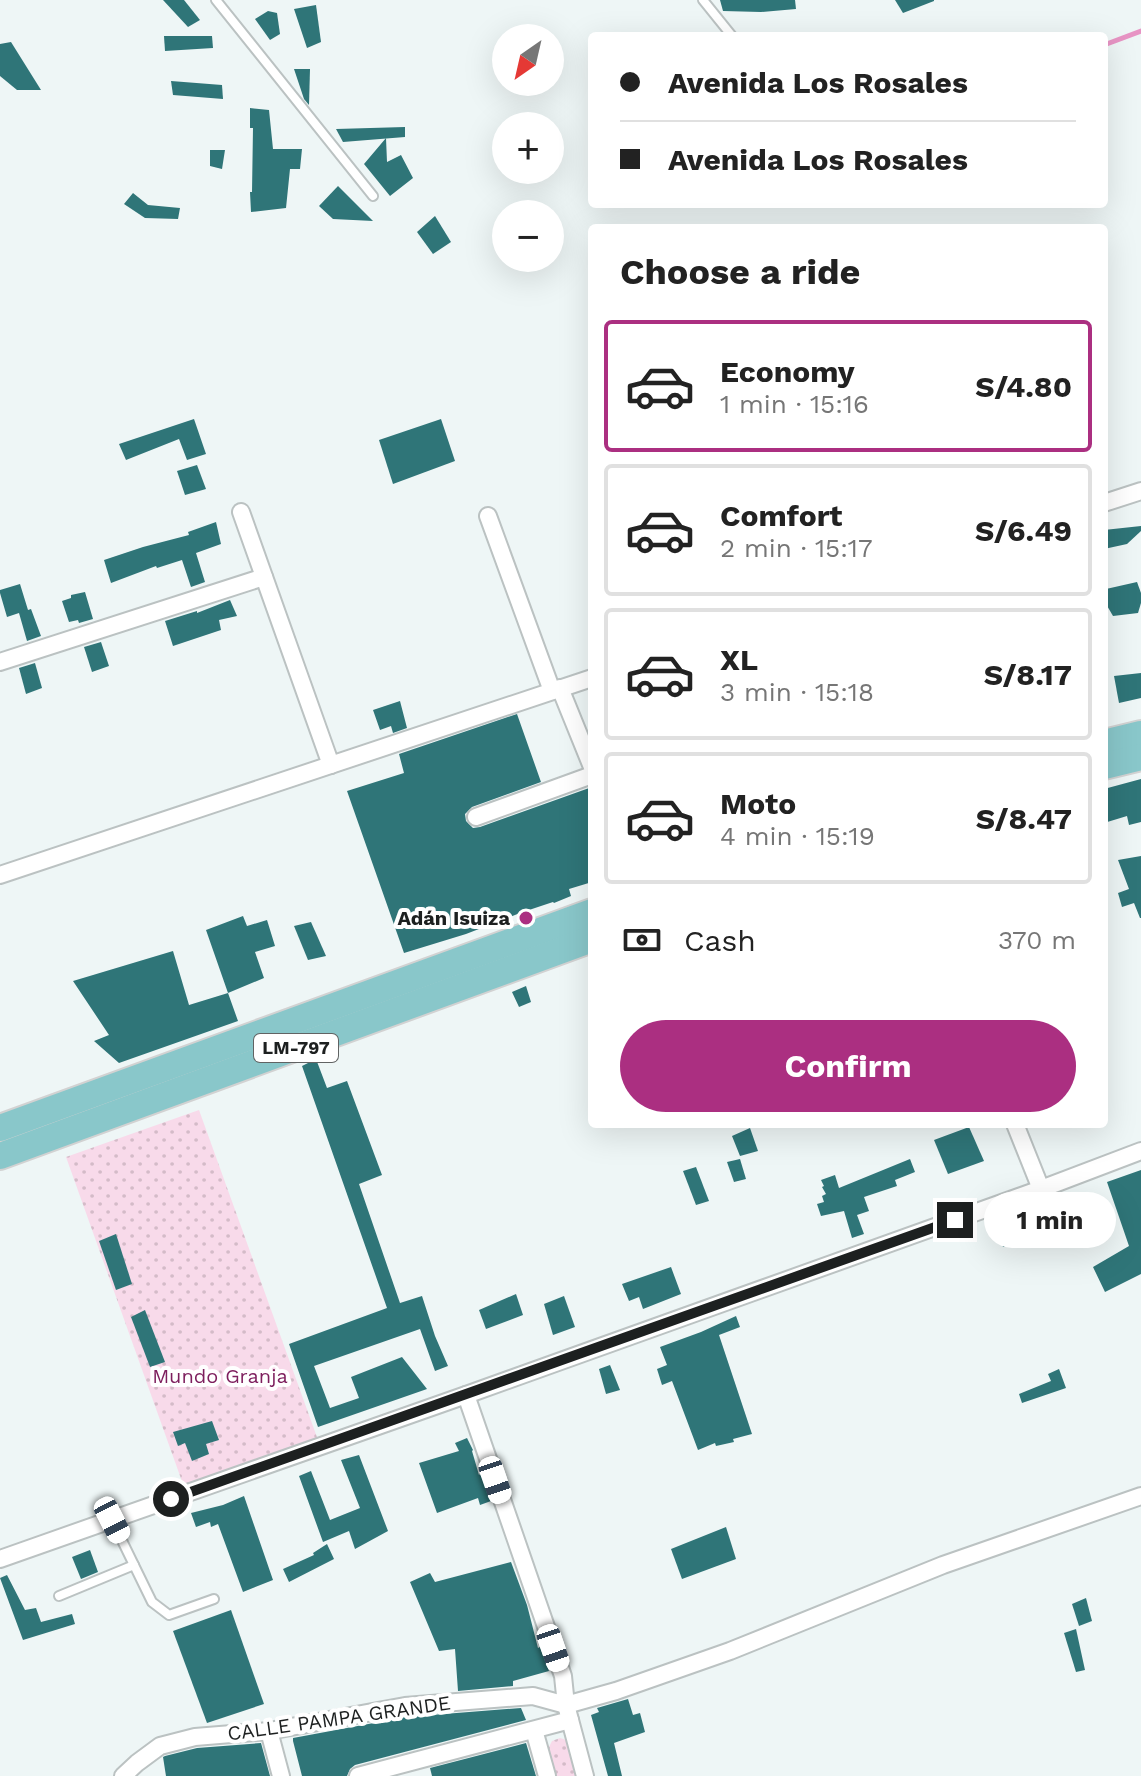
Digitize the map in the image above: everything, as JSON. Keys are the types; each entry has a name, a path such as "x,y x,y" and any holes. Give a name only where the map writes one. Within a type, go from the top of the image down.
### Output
{"main road":[{"path":"1108,742 1141,734"},
{"path":"1108,765 1141,757"},
{"name":"LM-797","path":"0,1128 588,913"},
{"name":"LM-797","path":"0,1156 588,940"}],"street":[{"path":"1108,502 1141,491"},
{"path":"241,512 331,765"},
{"path":"488,516 556,690 588,758"},
{"path":"0,662 264,577"},
{"path":"0,875 588,679"},
{"path":"476,817 588,776"},
{"path":"1017,1128 1041,1189"},
{"path":"0,1559 466,1395 1141,1151"},
{"path":"466,1395 563,1676 568,1712 585,1776"},
{"path":"358,1776 419,1768 534,1730 616,1691 730,1651 943,1565 1141,1496"},
{"name":"CALLE PAMPA GRANDE","path":"123,1776 139,1769 160,1746 195,1737 269,1731 420,1705 533,1696 568,1712"},
{"path":"534,1730 547,1776"},
{"path":"269,1731 281,1776"}],"lane":[{"path":"216,0 373,196"},
{"path":"703,0 729,32"},
{"path":"112,1520 152,1602 169,1615 214,1599"},
{"path":"59,1596 134,1565"}],"green space":[{"name":"Mundo Granja","path":"199,1110 318,1440 184,1487 66,1157"},
{"path":"560,1738 570,1741 580,1776 555,1776 548,1749 552,1741"}],"building":[{"path":"163,0 184,0 200,20 188,27"},
{"path":"720,0 795,0 796,9 723,11"},
{"path":"895,0 934,0 934,1 903,13"},
{"path":"316,5 321,42 307,48 294,9"},
{"path":"268,11 277,13 280,34 270,40 255,19"},
{"path":"164,36 212,36 213,48 165,51"},
{"path":"11,42 41,90 17,90 0,76 0,44"},
{"path":"294,69 310,69 309,105 304,99"},
{"path":"171,81 222,85 223,99 173,95"},
{"path":"250,108 269,110 273,149 302,149 300,169 290,169 286,208 251,212 253,128 250,128"},
{"path":"405,127 405,137 343,142 336,129"},
{"path":"386,138 387,162 401,155 413,178 390,196 364,164"},
{"path":"210,150 225,150 222,169 210,166"},
{"path":"338,186 373,221 333,219 319,206"},
{"path":"133,193 148,205 180,208 178,219 145,218 124,204"},
{"path":"435,216 451,242 433,254 417,232"},
{"path":"194,419 206,454 187,460 179,439 126,460 119,444"},
{"path":"441,419 455,461 393,484 379,440"},
{"path":"197,465 206,489 185,495 177,471"},
{"path":"216,522 221,544 196,553 205,582 191,587 182,560 111,583 104,560 189,535 188,532"},
{"path":"1141,526 1141,531 1127,544 1108,548 1108,530"},
{"path":"1137,582 1141,593 1138,613 1113,616 1108,607 1108,589"},
{"path":"20,584 41,636 27,641 19,613 7,617 0,593 0,590"},
{"path":"85,592 93,619 69,622 62,601"},
{"path":"230,600 237,616 219,620 221,630 173,646 165,621"},
{"path":"101,642 109,666 92,672 84,647"},
{"path":"35,663 42,688 26,694 19,668"},
{"path":"1141,673 1141,698 1119,703 1114,676"},
{"path":"400,701 407,728 393,733 391,726 380,730 373,710"},
{"path":"517,714 541,782 472,807 465,814 466,821 473,828 480,827 588,788 588,883 569,889 571,896 554,903 404,953 347,791 404,773 399,754"},
{"path":"1141,779 1141,822 1129,825 1127,816 1108,822 1108,788"},
{"path":"1141,856 1140,918 1134,903 1122,907 1118,893 1129,889 1118,860"},
{"path":"243,916 247,926 267,920 275,946 255,952 264,978 228,993 206,930"},
{"path":"311,922 326,956 308,960 294,926"},
{"path":"173,951 189,1005 228,993 238,1021 119,1063 94,1041 109,1035 73,981"},
{"path":"526,986 531,1002 519,1007 512,992"},
{"path":"316,1059 327,1088 347,1081 382,1175 359,1184 400,1303 422,1296 448,1366 435,1371 420,1329 314,1366 330,1408 359,1398 351,1377 402,1357 427,1389 318,1427 289,1344 387,1308 302,1066"},
{"path":"750,1128 758,1151 740,1156 732,1136"},
{"path":"969,1128 984,1161 948,1174 934,1140"},
{"path":"740,1159 746,1179 734,1182 727,1162"},
{"path":"910,1159 915,1172 895,1180 897,1186 864,1197 869,1211 857,1215 864,1234 852,1238 844,1211 821,1216 817,1204 824,1202 822,1196 826,1194 821,1180 835,1175 839,1188"},
{"path":"696,1167 709,1201 696,1205 683,1171"},
{"path":"1141,1170 1141,1274 1105,1292 1093,1267 1129,1246 1107,1182"},
{"path":"1018,1217 1025,1239 1003,1247 997,1225"},
{"path":"116,1234 132,1284 116,1290 99,1241"},
{"path":"671,1267 681,1294 643,1309 639,1297 629,1301 622,1284"},
{"path":"516,1294 523,1315 486,1329 479,1310"},
{"path":"564,1296 575,1327 553,1335 544,1304"},
{"path":"145,1310 165,1362 150,1367 131,1317"},
{"path":"736,1316 740,1327 719,1335 752,1434 733,1439 734,1442 716,1446 715,1443 698,1450 672,1381 662,1385 657,1369 667,1365 660,1347"},
{"path":"610,1365 620,1390 606,1394 599,1369"},
{"path":"1059,1369 1066,1388 1022,1403 1019,1394 1051,1381 1048,1374"},
{"path":"212,1421 219,1440 206,1444 209,1454 192,1461 185,1443 178,1446 173,1432"},
{"path":"467,1438 491,1501 480,1505 478,1498 437,1513 419,1463 459,1451 455,1443"},
{"path":"359,1455 388,1531 355,1549 349,1531 323,1542 299,1476 311,1471 330,1520 360,1508 341,1460"},
{"path":"244,1496 273,1580 243,1592 218,1524 211,1527 210,1522 196,1527 191,1513"},
{"path":"726,1527 736,1559 682,1579 671,1549"},
{"path":"327,1544 334,1559 289,1582 283,1569 314,1555"},
{"path":"90,1550 98,1572 81,1579 72,1557"},
{"path":"511,1562 538,1648 549,1671 513,1681 513,1686 458,1691 455,1649 439,1651 410,1582 430,1573 435,1582"},
{"path":"7,1575 25,1610 36,1608 41,1622 72,1614 75,1624 23,1640 0,1578"},
{"path":"1086,1598 1092,1621 1079,1626 1072,1604"},
{"path":"231,1610 264,1704 207,1723 173,1631"},
{"path":"1076,1629 1085,1670 1076,1672 1064,1633"},
{"path":"628,1699 633,1715 640,1713 645,1732 614,1743 622,1776 608,1776 591,1715 599,1712 597,1708"},
{"path":"521,1708 526,1720 355,1765 347,1776 302,1776 293,1741 293,1738 406,1717"},
{"path":"261,1743 270,1776 166,1776 165,1756 197,1748"},
{"path":"526,1743 536,1776 432,1776 430,1768"}],"waterway":[{"path":"1108,43 1141,31"}],"place":[{"name":"Adán Isuiza","path":"526,918"}],"route":[{"path":"171,1499 955,1220"}]}
